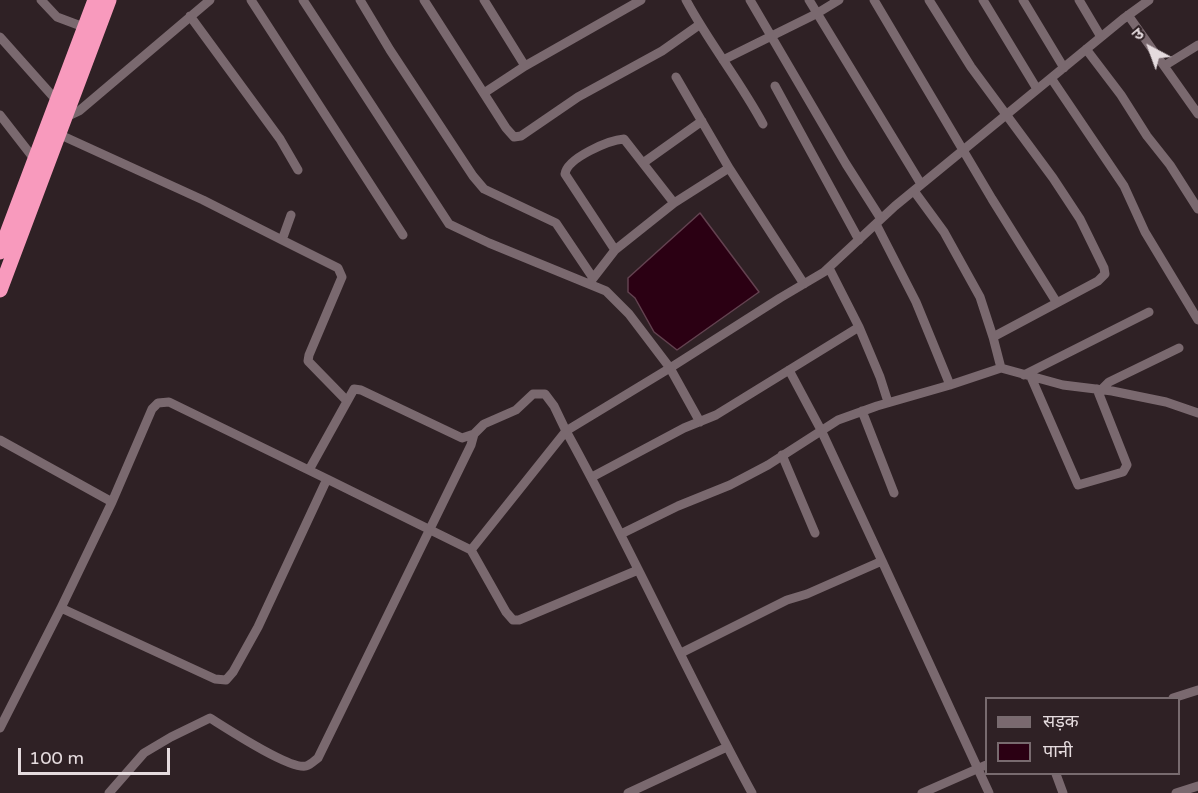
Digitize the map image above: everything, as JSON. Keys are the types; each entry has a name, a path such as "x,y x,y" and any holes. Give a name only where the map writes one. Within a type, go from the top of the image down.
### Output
{"highway":[{"path":"0,290 55,125 91,29 95,0"},
{"path":"0,252 34,160 55,125 57,101 91,29 109,0"}],"street":[{"path":"41,0 57,17 91,29"},
{"path":"55,125 79,111 210,0"},
{"path":"251,0 403,235"},
{"path":"303,0 449,224 489,243 591,281 606,291 629,314 670,368 700,422"},
{"path":"360,0 473,176 484,189 556,223 591,281"},
{"path":"424,0 514,137 521,136 578,97 662,51 699,25"},
{"path":"484,0 525,66"},
{"path":"484,93 525,66 641,0"},
{"path":"686,0 699,25 763,124"},
{"path":"750,0 879,221 950,385"},
{"path":"808,0 980,297 1000,368"},
{"path":"723,60 772,37 839,0"},
{"path":"874,0 992,199 1057,303"},
{"path":"929,0 971,67 1005,115 1039,156 1080,219 1104,268 1105,274 1098,280 993,337"},
{"path":"983,0 1037,89"},
{"path":"1023,0 1064,68"},
{"path":"1079,0 1101,37"},
{"path":"471,550 566,431 829,268 917,187 1149,0"},
{"path":"1128,15 1198,114"},
{"path":"190,16 280,139 298,170"},
{"path":"0,38 57,101"},
{"path":"1164,66 1198,45"},
{"path":"1086,49 1121,95 1198,209"},
{"path":"676,77 729,168 804,284"},
{"path":"1051,78 1124,186 1145,232 1198,320"},
{"path":"775,86 859,240"},
{"path":"0,115 34,160"},
{"path":"643,163 702,121"},
{"path":"55,125 338,268 342,277 308,361 346,400"},
{"path":"615,250 565,174 566,167 571,162 593,150 624,139 674,203"},
{"path":"591,281 615,250 674,203 729,168"},
{"path":"282,240 291,215"},
{"path":"829,268 859,327 888,402"},
{"path":"1028,376 1149,312"},
{"path":"592,477 684,428 716,415 859,327"},
{"path":"1100,389 1109,382 1179,348"},
{"path":"621,534 678,506 730,485 838,420 888,402 1000,368 1063,385 1100,389 1166,402 1198,413"},
{"path":"789,370 821,430 982,767 988,793"},
{"path":"1028,376 1078,485 1123,472 1127,465 1100,389"},
{"path":"309,470 354,389 361,390 462,438 474,434 484,424 516,410 533,394 545,394 554,406 592,477 752,793"},
{"path":"0,728 112,502 152,409 158,403 169,402 471,550 506,612 513,620 519,620 638,570"},
{"path":"862,411 894,493"},
{"path":"109,793 144,753 210,718 275,756 297,766 307,766 318,758 471,445 474,434"},
{"path":"0,440 112,502"},
{"path":"782,455 815,533"},
{"path":"61,608 215,679 226,680 233,672 258,627 327,479"},
{"path":"681,653 787,600 807,594 882,561"},
{"path":"1179,697 1198,690"},
{"path":"628,793 727,747"},
{"path":"922,793 982,767"},
{"path":"1056,775 1063,793"},
{"path":"1176,793 1198,786"}],"water":[{"path":"700,213 759,292 677,350 654,332 635,298 628,292 628,278"}]}
